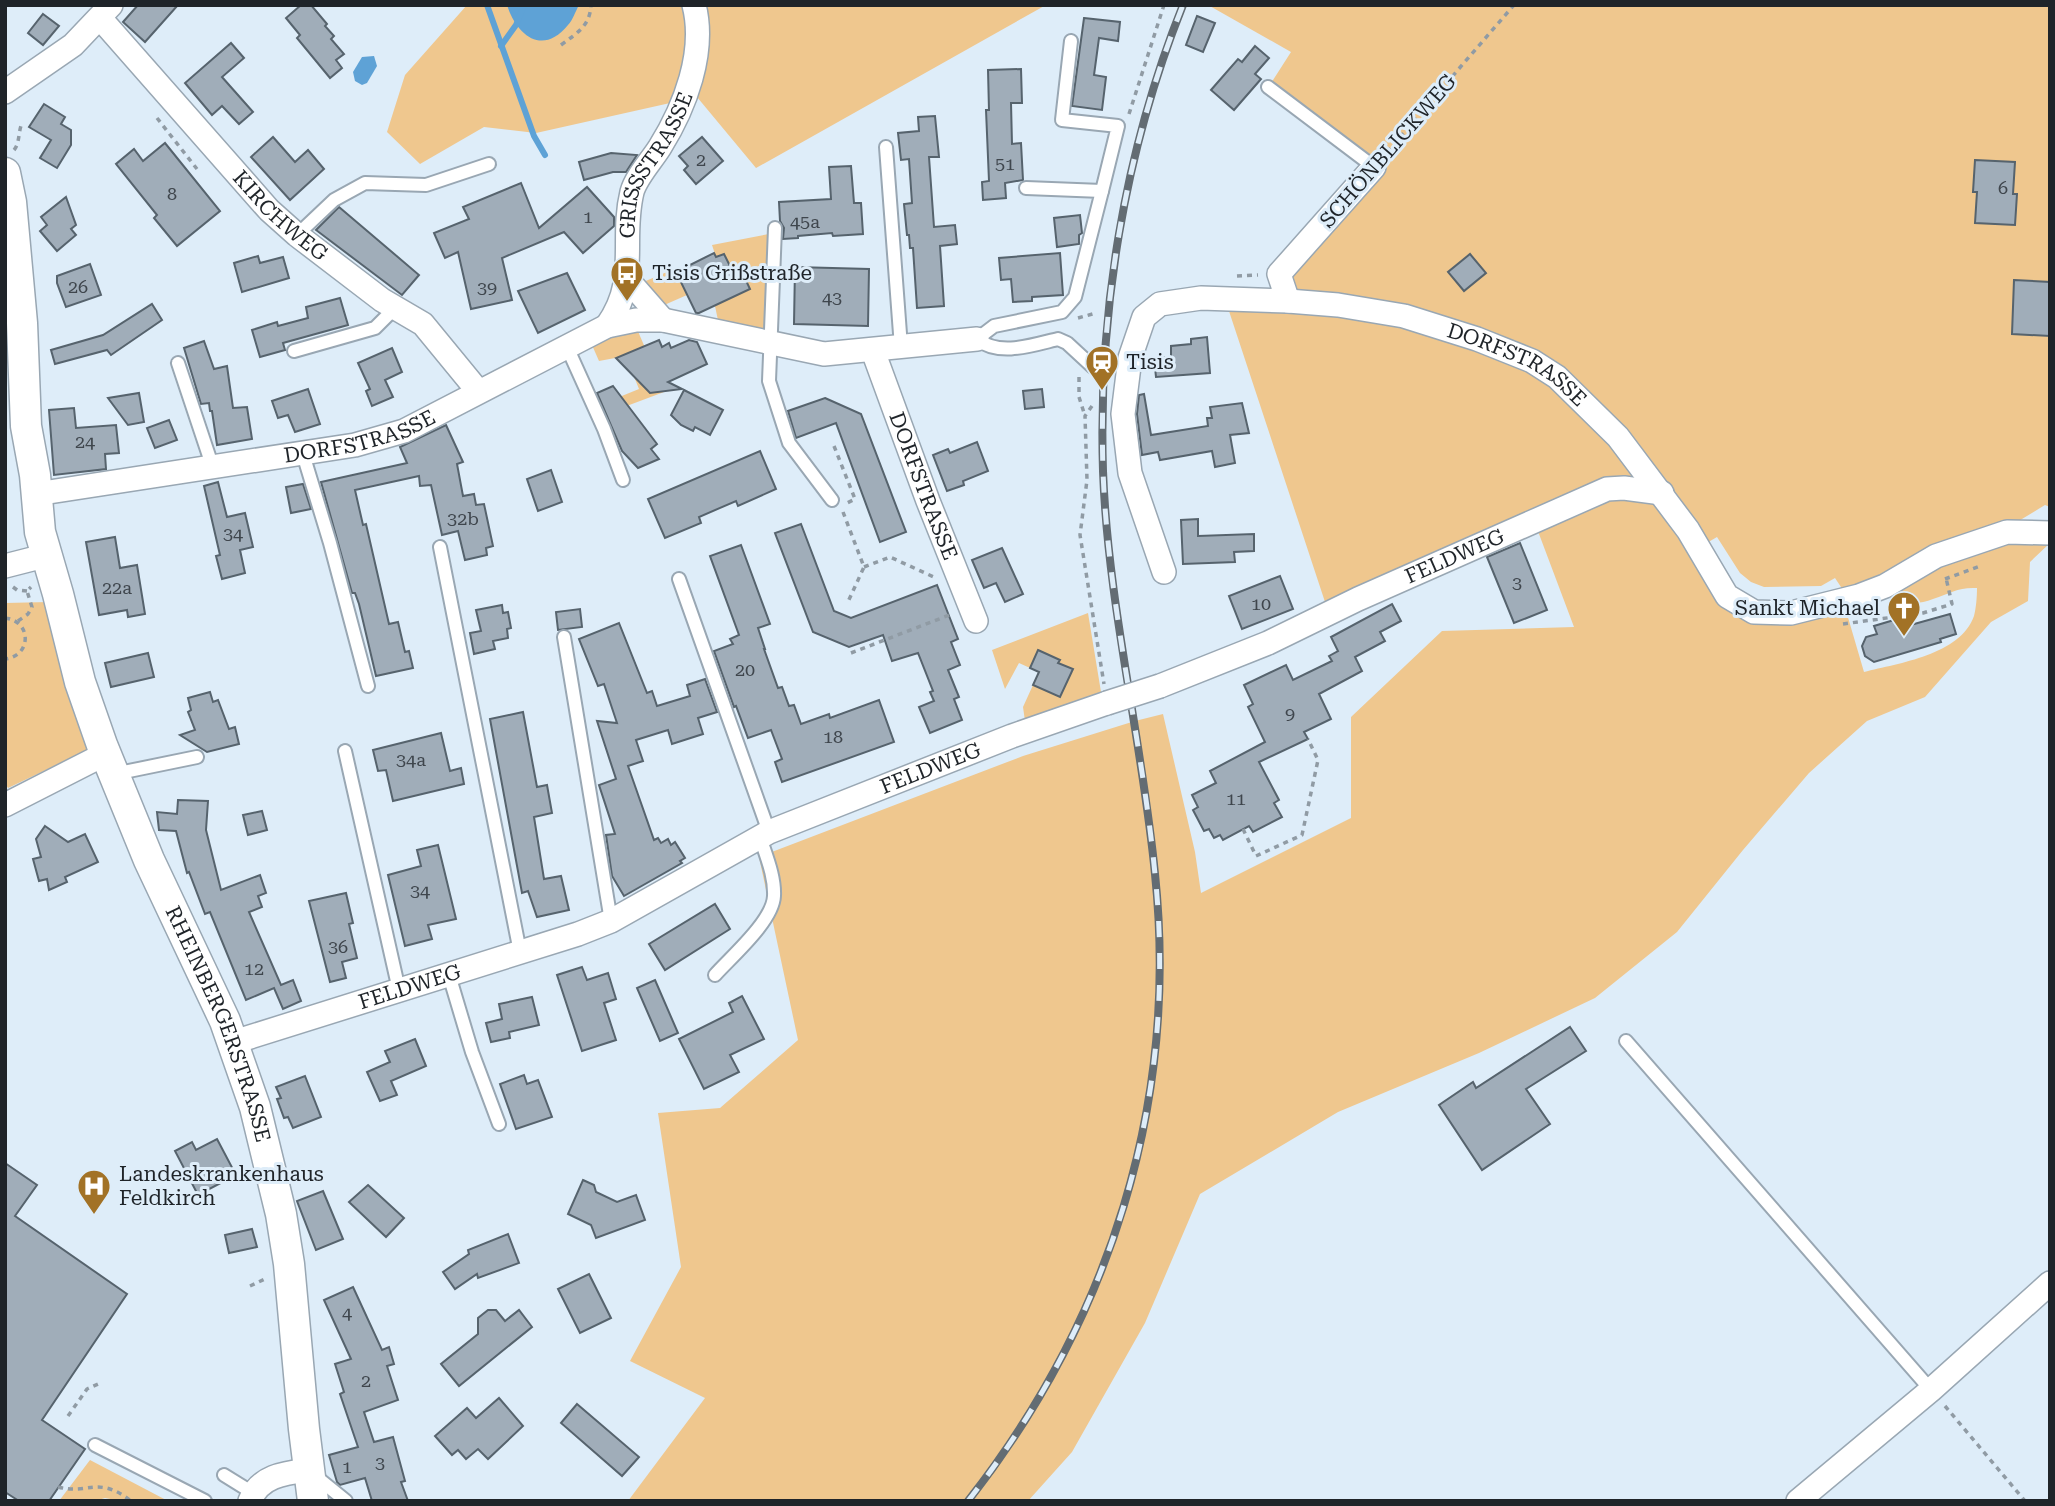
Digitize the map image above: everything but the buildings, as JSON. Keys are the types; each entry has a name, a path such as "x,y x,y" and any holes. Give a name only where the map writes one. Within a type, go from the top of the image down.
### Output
{"street":[{"name":"GRISSSTRASSE","path":"607,326 618,308 628,281 627,246 633,190 677,121 693,74 698,19 694,5"},
{"path":"5,92 73,45 105,12"},
{"name":"KIRCHWEG","path":"105,12 261,201 297,235 395,308 423,324 478,391"},
{"name":"RHEINBERGERSTRASSE","path":"7,163 22,323 26,426 40,532 80,682 109,764 149,860 234,1042 255,1107 281,1214 289,1264 313,1501"},
{"name":"SCHÖNBLICKWEG","path":"1288,301 1279,274 1374,167"},
{"path":"628,281 663,320"},
{"name":"DORFSTRASSE","path":"1164,572 1135,494 1125,444 1123,414 1130,358 1144,317 1160,304 1201,298 1338,305 1404,316 1477,339 1532,361 1572,390 1632,453 1688,530 1727,596 1754,612 1791,614 1860,596 1885,586 1936,556 2007,532 2045,533"},
{"name":"DORFSTRASSE","path":"36,494 303,454 355,445 404,431 607,326 636,320 663,320 824,354 977,340"},
{"name":"DORFSTRASSE","path":"873,351 976,621"},
{"path":"1624,488 1632,453"},
{"name":"FELDWEG","path":"234,1042 611,921 764,834 1012,736 1160,685 1268,643 1358,599 1607,489 1624,488 1662,493"},
{"path":"5,566 48,555"},
{"path":"5,805 109,764"},
{"path":"1798,1501 1931,1390 2050,1283"},
{"path":"251,1497 267,1479 308,1470"}],"lane":[{"path":"1071,41 1062,120 1118,126 1075,297 1062,312 994,326 977,340 995,349 1058,339 1067,343 1093,367"},
{"path":"1268,87 1374,167"},
{"path":"886,147 901,347"},
{"path":"297,235 334,200 365,183 426,185 489,164"},
{"path":"1026,188 1102,191"},
{"path":"775,228 769,381 789,443 832,500"},
{"path":"294,351 375,328 395,308"},
{"path":"567,348 604,429 623,481"},
{"path":"178,363 213,468"},
{"path":"303,454 368,686"},
{"path":"440,547 520,952"},
{"path":"679,579 764,834 773,879 774,899 767,917 715,975"},
{"path":"564,638 611,921"},
{"path":"345,751 399,990"},
{"path":"109,764 197,757"},
{"path":"449,975 472,1052 499,1124"},
{"path":"1626,1041 1931,1390"},
{"path":"95,1445 205,1501"},
{"path":"308,1470 346,1501"},
{"path":"224,1475 251,1497"}],"path":[{"path":"561,46 580,30 590,17 591,5"},
{"path":"1118,126 1130,113 1164,5"},
{"name":"SCHÖNBLICKWEG","path":"1374,167 1514,5"},
{"path":"157,118 197,169"},
{"path":"7,163 15,149 22,123"},
{"path":"1079,356 1079,397 1085,416 1087,480 1080,535 1103,679"},
{"path":"1085,416 1092,406"},
{"path":"834,446 855,499 839,508 864,567"},
{"path":"847,604 864,567 890,557 943,582"},
{"path":"18,621 32,607 29,598"},
{"path":"850,653 953,614 950,603"},
{"path":"5,618 18,621 26,633 25,645 17,655 5,659"},
{"path":"1243,829 1256,856 1302,835 1318,760 1308,738"},
{"path":"68,1416 87,1389 97,1384"},
{"path":"1931,1390 2025,1501"},
{"path":"58,1487 68,1490 102,1486 119,1492 131,1501"}],"shaded area":[{"path":"467,5 1046,5 756,168 697,97 536,133 484,127 420,164 387,132 405,75"},
{"path":"1208,5 2050,5 2050,507 2045,505 2017,522 2050,543 2030,562 2028,601 1991,622 1925,697 1867,721 1809,773 1677,932 1595,998 1479,1053 1338,1112 1200,1194 1145,1323 1072,1452 1028,1501 628,1501 705,1398 630,1361 681,1267 658,1113 720,1108 798,1040 759,857 1023,756 1163,714 1195,852 1201,893 1351,818 1351,717 1442,631 1574,627 1533,518 1327,608 1226,302 1285,302 1281,275 1372,167 1268,88 1291,52","holes":["1717,537 1740,573 1751,582 1764,587 1821,586 1835,578 1843,590 1885,586 1893,604 1923,602 1959,589 1977,588 1974,616 1967,629 1956,640 1942,648 1910,661 1864,672 1847,614 1792,616 1725,598 1705,544"]},
{"path":"769,234 764,331 719,325 715,306 750,288 742,273 735,276 724,254 716,257 712,245"},
{"path":"674,269 687,295 662,306 641,283"},
{"path":"637,329 664,392 616,410 612,400 639,389 633,374 630,352 599,361 592,345 622,331"},
{"path":"49,602 90,749 8,788 5,783 5,603"},
{"path":"1088,613 1101,692 1025,721 1023,707 1033,685 1060,697 1072,669 1058,663 1059,659 1038,650 1030,668 1019,663 1005,689 992,650"},
{"path":"90,1460 168,1501 121,1501 105,1498 95,1501 59,1501"}],"water":[{"path":"507,5 579,5 570,23 559,34 540,40 532,38 517,26"},
{"path":"374,56 377,66 367,83 362,85 355,81 353,72 362,57"}],"waterway":[{"path":"487,5 534,136 545,155"},
{"path":"501,46 516,25 524,5"}],"railway":[{"path":"968,1501 1018,1432 1060,1359 1096,1284 1124,1206 1144,1126 1156,1044 1160,960 1155,874 1111,572 1103,471 1103,412 1111,293 1130,175 1162,61 1183,5"}],"place":[{"name":"Tisis Grißstraße","path":"627,303"},
{"name":"Tisis","path":"1102,392"},
{"name":"Sankt Michael","path":"1904,638"},
{"name":"Landeskrankenhaus Feldkirch","path":"94,1216"}]}
